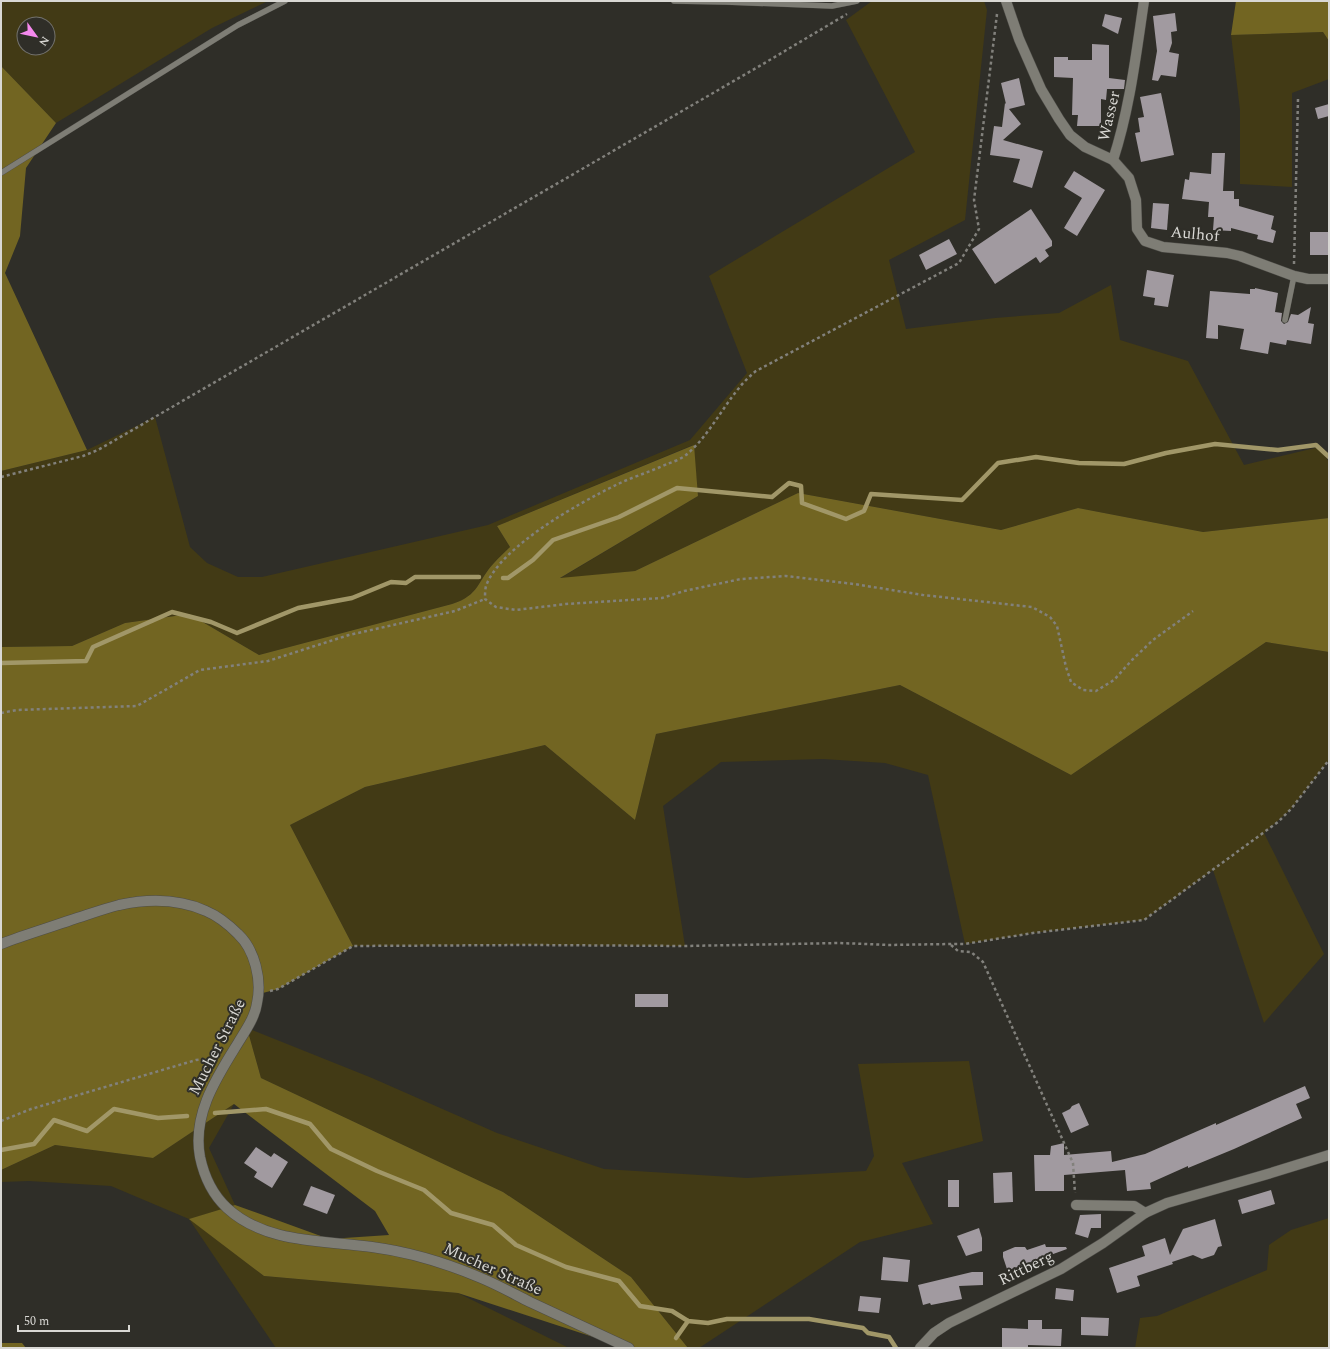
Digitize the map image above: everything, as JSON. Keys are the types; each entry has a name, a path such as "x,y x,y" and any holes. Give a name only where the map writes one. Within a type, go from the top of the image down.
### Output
{"street":[{"name":"Wasser","path":"1002,4 1041,89 1070,135 1084,147 1113,160 1121,135 1131,87 1144,1"},
{"name":"Aulhof","path":"1113,160 1129,178 1136,200 1137,229 1145,241 1163,247 1227,253 1240,256 1294,276 1308,279 1329,279"},
{"name":"Mucher Straße","path":"1,944 118,905 152,900 181,903 206,911 228,924 241,937 252,956 258,980 258,994 255,1014 209,1092 200,1119 198,1148 206,1180 228,1209 243,1220 272,1234 402,1251 449,1265 499,1285 629,1348"},
{"name":"Rittberg","path":"920,1348 934,1333 949,1323 1061,1269 1103,1243 1146,1213 1167,1203 1271,1173 1329,1154"},
{"path":"1076,1204 1134,1206 1146,1213"}],"lane":[{"path":"1,173 238,25 285,1"},
{"path":"674,1 832,6 857,1"},
{"path":"1285,320 1294,276"}],"path":[{"path":"485,598 486,587 494,572 509,554 551,522 611,488 685,456 714,423 746,378 756,371 959,263 979,229 974,200 1002,4"},
{"path":"1,477 83,456 98,450 763,64 849,12"},
{"path":"1294,276 1298,99"},
{"path":"485,598 496,608 516,610 566,604 662,598 684,591 741,579 786,576 854,584 923,595 1032,607 1050,617 1057,626 1066,667 1072,682 1083,690 1096,692 1114,680 1153,640 1194,611"},
{"path":"1,713 17,710 136,706 200,670 268,661 349,636 455,611 485,598"},
{"path":"258,994 278,988 353,946 685,946 826,943 889,945 965,944 1144,920 1278,822 1295,804 1329,760"},
{"path":"950,944 958,951 971,952 983,962 1073,1163 1076,1204"},
{"path":"1,1121 31,1110 196,1060 229,1058"}],"shaded area":[{"path":"1,1 268,1 212,28 56,123 1,66"},
{"path":"872,1 984,1 987,10 965,220 889,260 906,329 995,318 1059,313 1111,285 1120,340 1188,361 1244,465 1319,447 1329,462 1329,518 1203,532 1078,508 1001,530 798,493 635,571 559,579 698,496 693,445 497,526 510,547 488,570 473,592 452,604 259,655 189,614 125,623 72,646 1,647 1,471 87,450 155,417 190,547 207,563 238,577 262,577 488,525 690,440 747,373 709,276 915,152 846,20"},
{"path":"1236,1 1329,1 1329,41 1323,32 1231,35"},
{"path":"1323,32 1329,41 1329,79 1292,93 1292,187 1240,184 1240,110 1231,35"},
{"path":"1,66 56,123 26,168 20,236 5,273 87,450 1,471"},
{"path":"694,445 698,496 560,578 635,571 798,493 1001,530 1078,508 1203,532 1329,518 1329,652 1266,642 1071,775 900,685 656,734 635,820 545,745 365,787 290,825 353,946 278,989 259,994 247,1028 261,1078 503,1192 631,1277 688,1348 627,1348 458,1293 264,1276 189,1219 235,1205 329,1239 389,1235 375,1211 234,1104 153,1158 55,1145 1,1170 1,647 72,646 125,623 189,614 259,655 452,604 473,592 488,570 510,547 497,526"},
{"path":"1266,642 1329,652 1329,760 1291,809 1264,833 1324,954 1264,1023 1213,870 1144,920 1033,933 965,944 928,775 885,763 823,759 721,762 663,806 685,946 353,946 290,825 365,787 545,745 635,820 656,734 900,685 1071,775"},
{"path":"247,1028 372,1078 497,1133 604,1169 747,1178 866,1171 874,1156 858,1064 969,1061 983,1141 902,1163 933,1224 860,1242 699,1348 688,1348 631,1277 503,1192 261,1078"},
{"path":"234,1104 209,1148 235,1205 190,1219 264,1276 458,1293 569,1348 276,1348 189,1219 111,1186 29,1181 1,1182 1,1170 55,1145 153,1158"},
{"path":"1329,1218 1329,1348 1135,1348 1140,1318 1157,1316 1267,1270 1269,1245 1291,1230"},
{"path":"1,1343 22,1343 26,1348 1,1348"}],"building":[{"path":"1175,13 1177,31 1171,32 1172,43 1169,52 1179,54 1176,77 1161,75 1158,81 1152,80 1157,51 1153,16"},
{"path":"1105,14 1122,18 1118,34 1102,26"},
{"path":"1092,44 1109,45 1109,78 1125,80 1124,89 1107,89 1106,100 1101,99 1101,126 1077,126 1078,115 1072,115 1073,78 1054,77 1054,57 1068,57 1068,60 1092,60"},
{"path":"1019,78 1025,105 1009,109 1021,124 1003,140 1043,151 1032,188 1013,182 1020,159 990,155 994,126 1002,127 1005,103 1006,104 1001,83"},
{"path":"1161,93 1174,155 1141,162 1135,133 1140,132 1138,118 1144,117 1140,97"},
{"path":"1329,104 1329,116 1318,119 1315,108"},
{"path":"1212,153 1225,153 1223,191 1234,191 1234,199 1239,199 1239,206 1274,216 1271,229 1276,231 1273,243 1257,239 1258,235 1231,228 1231,231 1213,230 1214,217 1208,217 1209,202 1182,199 1185,179 1189,180 1190,172 1211,174"},
{"path":"1074,171 1105,190 1077,236 1064,228 1082,198 1064,187"},
{"path":"1153,203 1169,204 1167,230 1151,228"},
{"path":"1031,209 1052,241 1052,246 1045,250 1049,256 1040,263 1036,257 995,284 972,249"},
{"path":"1310,232 1329,232 1329,255 1310,255"},
{"path":"949,239 957,254 926,270 919,255"},
{"path":"1147,270 1174,275 1168,307 1154,305 1155,298 1143,296"},
{"path":"1255,288 1278,293 1275,312 1282,313 1281,321 1284,324 1288,322 1291,314 1298,315 1311,307 1308,323 1314,324 1311,344 1287,340 1286,345 1270,342 1268,354 1240,349 1244,329 1218,325 1218,339 1206,338 1210,291 1250,294 1250,289"},
{"path":"635,994 668,994 668,1007 635,1007"},
{"path":"1305,1086 1310,1098 1296,1104 1302,1118 1234,1149 1188,1168 1188,1166 1150,1183 1151,1189 1127,1191 1125,1170 1064,1175 1064,1191 1035,1191 1034,1155 1050,1155 1051,1146 1064,1143 1064,1155 1111,1151 1112,1162 1145,1154"},
{"path":"1079,1103 1089,1125 1071,1133 1062,1113"},
{"path":"256,1147 271,1157 274,1153 288,1162 272,1188 254,1177 257,1172 244,1163"},
{"path":"1012,1172 1013,1202 994,1203 993,1173"},
{"path":"948,1180 959,1180 959,1207 948,1207"},
{"path":"311,1186 335,1195 327,1214 303,1205"},
{"path":"1271,1190 1275,1204 1242,1214 1238,1200"},
{"path":"1101,1214 1101,1228 1091,1228 1088,1238 1075,1234 1080,1215"},
{"path":"1215,1219 1222,1246 1218,1247 1214,1255 1202,1259 1193,1255 1172,1262 1173,1264 1137,1276 1140,1286 1117,1293 1109,1268 1145,1256 1142,1246 1165,1238 1170,1255 1183,1229"},
{"path":"979,1228 982,1238 982,1251 966,1256 957,1236"},
{"path":"1045,1244 1046,1247 1066,1247 1067,1249 1012,1269 1007,1269 1003,1252 1015,1247 1025,1247 1027,1250"},
{"path":"883,1257 910,1260 908,1282 881,1280"},
{"path":"972,1272 983,1272 983,1285 959,1286 962,1299 931,1305 930,1303 923,1305 918,1285"},
{"path":"1056,1288 1074,1290 1073,1301 1055,1299"},
{"path":"860,1296 881,1298 879,1313 858,1311"},
{"path":"1081,1317 1109,1318 1108,1336 1081,1335"},
{"path":"1028,1320 1042,1320 1042,1329 1062,1329 1061,1346 1028,1345 1028,1348 1002,1348 1002,1328 1028,1329"}],"waterway":[{"path":"503,578 508,578 533,560 553,540 619,517 677,488 772,497 789,483 801,486 802,503 846,519 864,511 871,494 962,500 998,463 1036,457 1079,463 1124,464 1166,453 1215,444 1278,450 1316,445 1329,457"},
{"path":"1,663 86,661 93,647 172,612 211,622 237,633 298,608 352,598 391,582 406,583 415,577 479,577"},
{"path":"1,1150 34,1144 54,1120 87,1131 114,1109 158,1118 187,1116"},
{"path":"215,1113 266,1109 310,1124 331,1149 377,1171 424,1190 451,1213 493,1225 516,1245 566,1267 619,1281 640,1306 672,1311 688,1321 708,1323 727,1319 809,1319 863,1328 868,1333 889,1337 896,1348"},
{"path":"676,1338 688,1321"}]}
